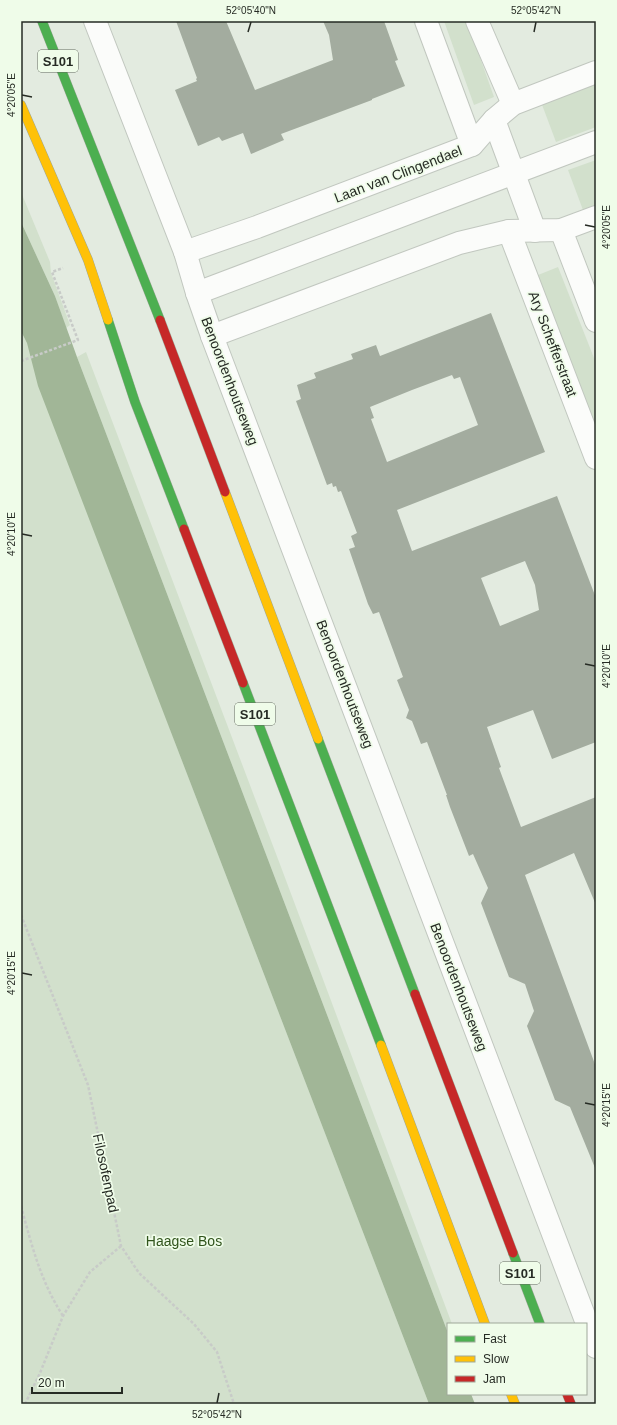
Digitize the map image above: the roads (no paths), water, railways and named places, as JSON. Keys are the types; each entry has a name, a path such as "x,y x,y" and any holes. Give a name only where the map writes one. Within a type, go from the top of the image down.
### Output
{"main road":[{"name":"S101","path":"42,21 135,260 154,304 540,1323"},
{"name":"S101","path":"21,106 88,260 136,402 326,900 485,1323"}],"street":[{"name":"Benoordenhoutseweg","path":"95,21 186,252 197,293 212,336 587,1323"},
{"path":"426,21 472,145"},
{"path":"477,21 513,104"},
{"name":"Laan van Clingendael","path":"186,252 258,227 472,145 494,120 513,104 596,72"},
{"path":"494,120 535,231"},
{"path":"197,293 596,142"},
{"path":"212,336 459,243 509,231 561,230 596,217"},
{"path":"561,230 596,321"},
{"name":"Ary Schefferstraat","path":"509,231 596,458"},
{"name":"Benoordenhoutseweg","path":"587,1323 596,1347"}],"park label":[{"name":"Haagse Bos","path":"184,1241"}]}
